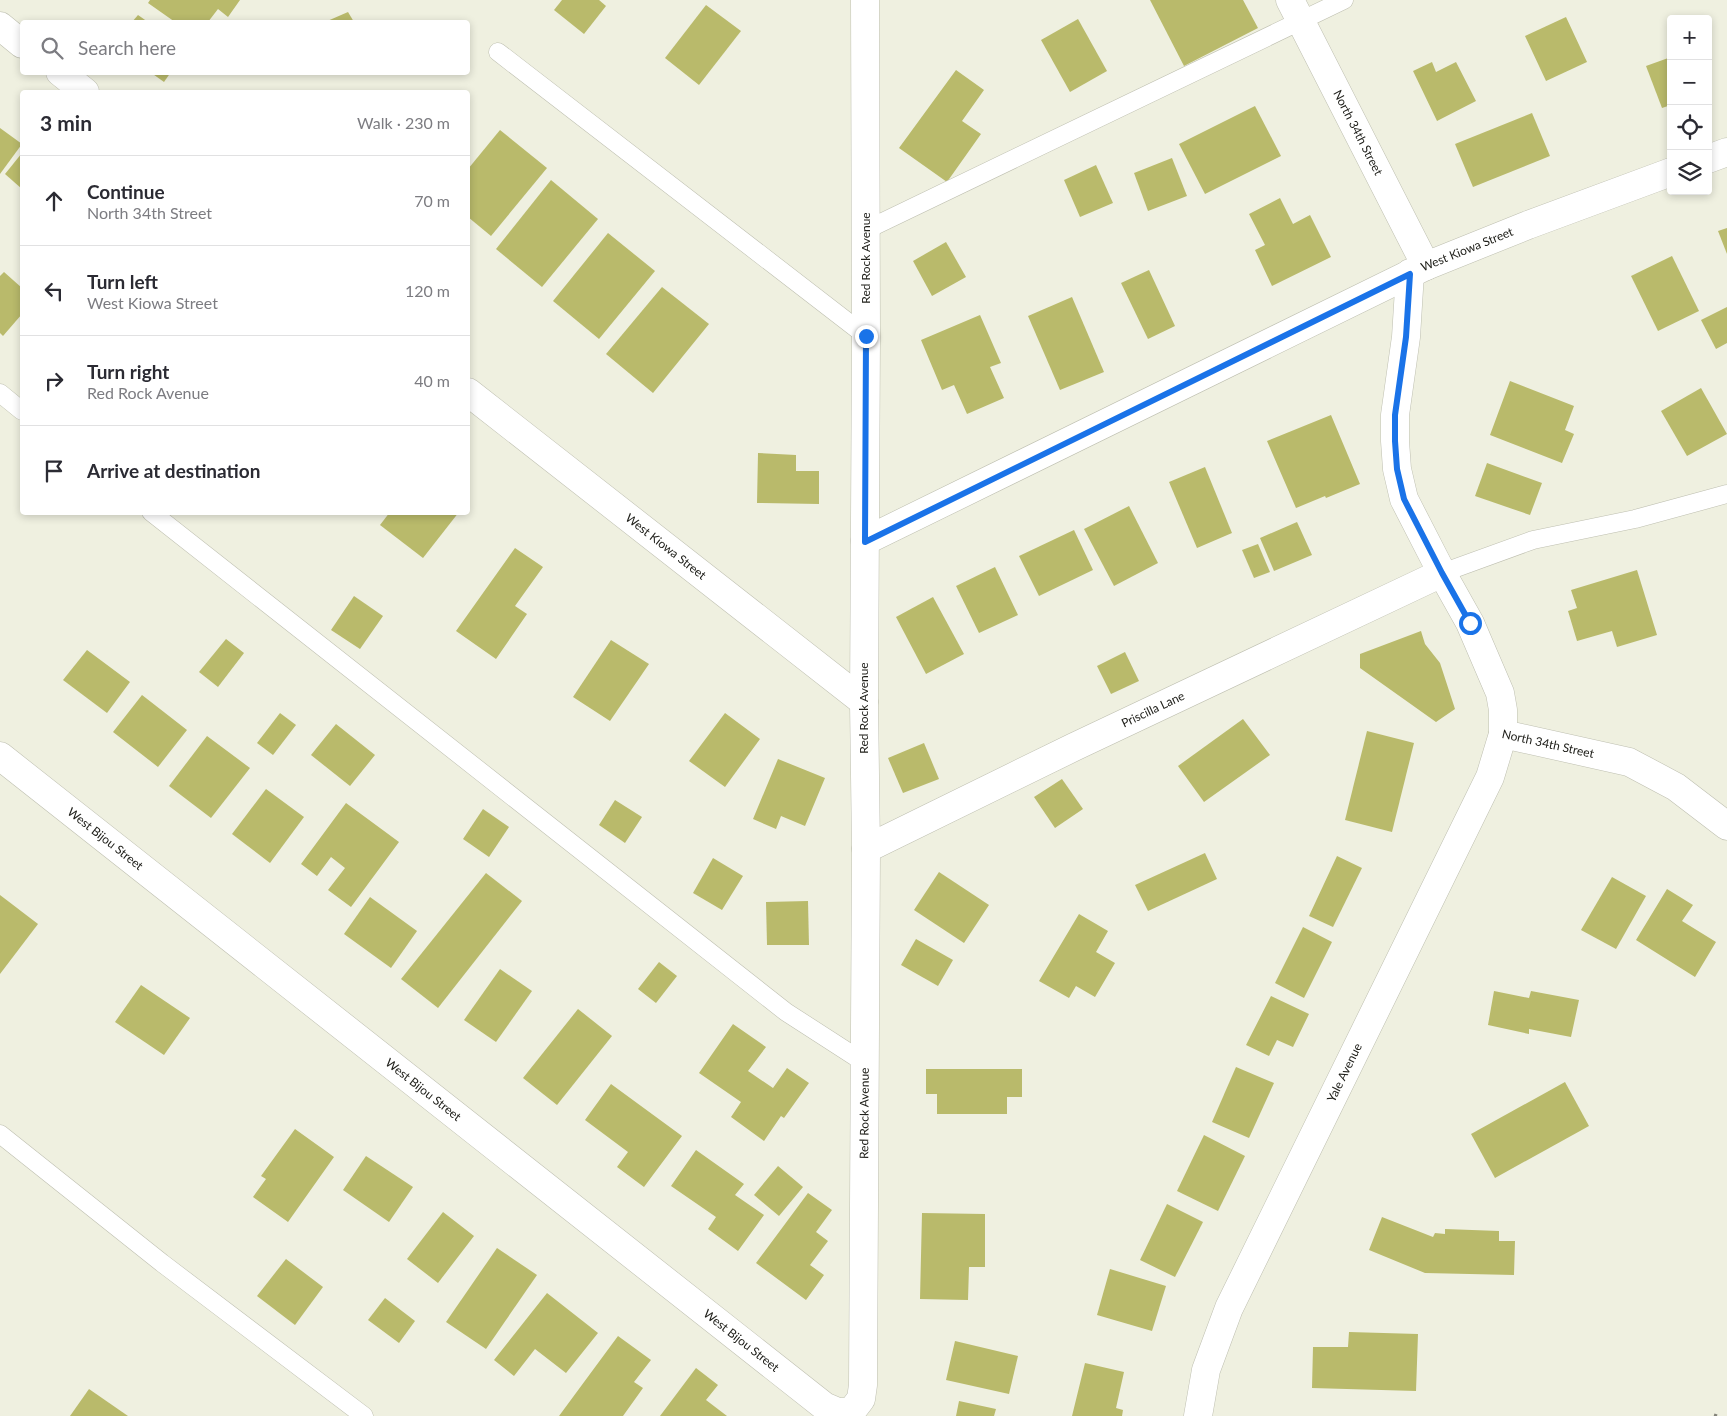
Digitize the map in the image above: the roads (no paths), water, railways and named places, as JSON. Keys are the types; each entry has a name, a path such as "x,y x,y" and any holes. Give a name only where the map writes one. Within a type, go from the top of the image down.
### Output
{"street":[{"name":"Red Rock Avenue","path":"851,1412 861,1399 863,1385 866,849 864,702 865,0"},
{"name":"North 34th Street","path":"1295,11 1418,270 1395,415 1397,469 1404,499 1470,623 1500,693 1504,710 1503,734 1629,762 1676,787 1727,826"},
{"path":"0,26 20,42"},
{"path":"64,75 82,90"},
{"path":"1712,158 1727,152"},
{"name":"West Kiowa Street","path":"865,542 1418,270 1528,225 1667,173"},
{"name":"West Kiowa Street","path":"470,394 864,702"},
{"name":"Priscilla Lane","path":"866,849 1074,747 1442,573"},
{"name":"Yale Avenue","path":"1198,1416 1206,1370 1229,1308 1490,777 1503,734"},
{"name":"West Bijou Street","path":"0,756 824,1406 838,1412 851,1412"}],"lane":[{"path":"866,230 1295,11 1344,0"},
{"path":"498,52 866,336"},
{"path":"0,393 20,408"},
{"path":"1442,573 1533,540 1635,519 1727,494"},
{"path":"155,515 786,1012 865,1063"},
{"path":"0,1134 162,1263 364,1416"}]}
